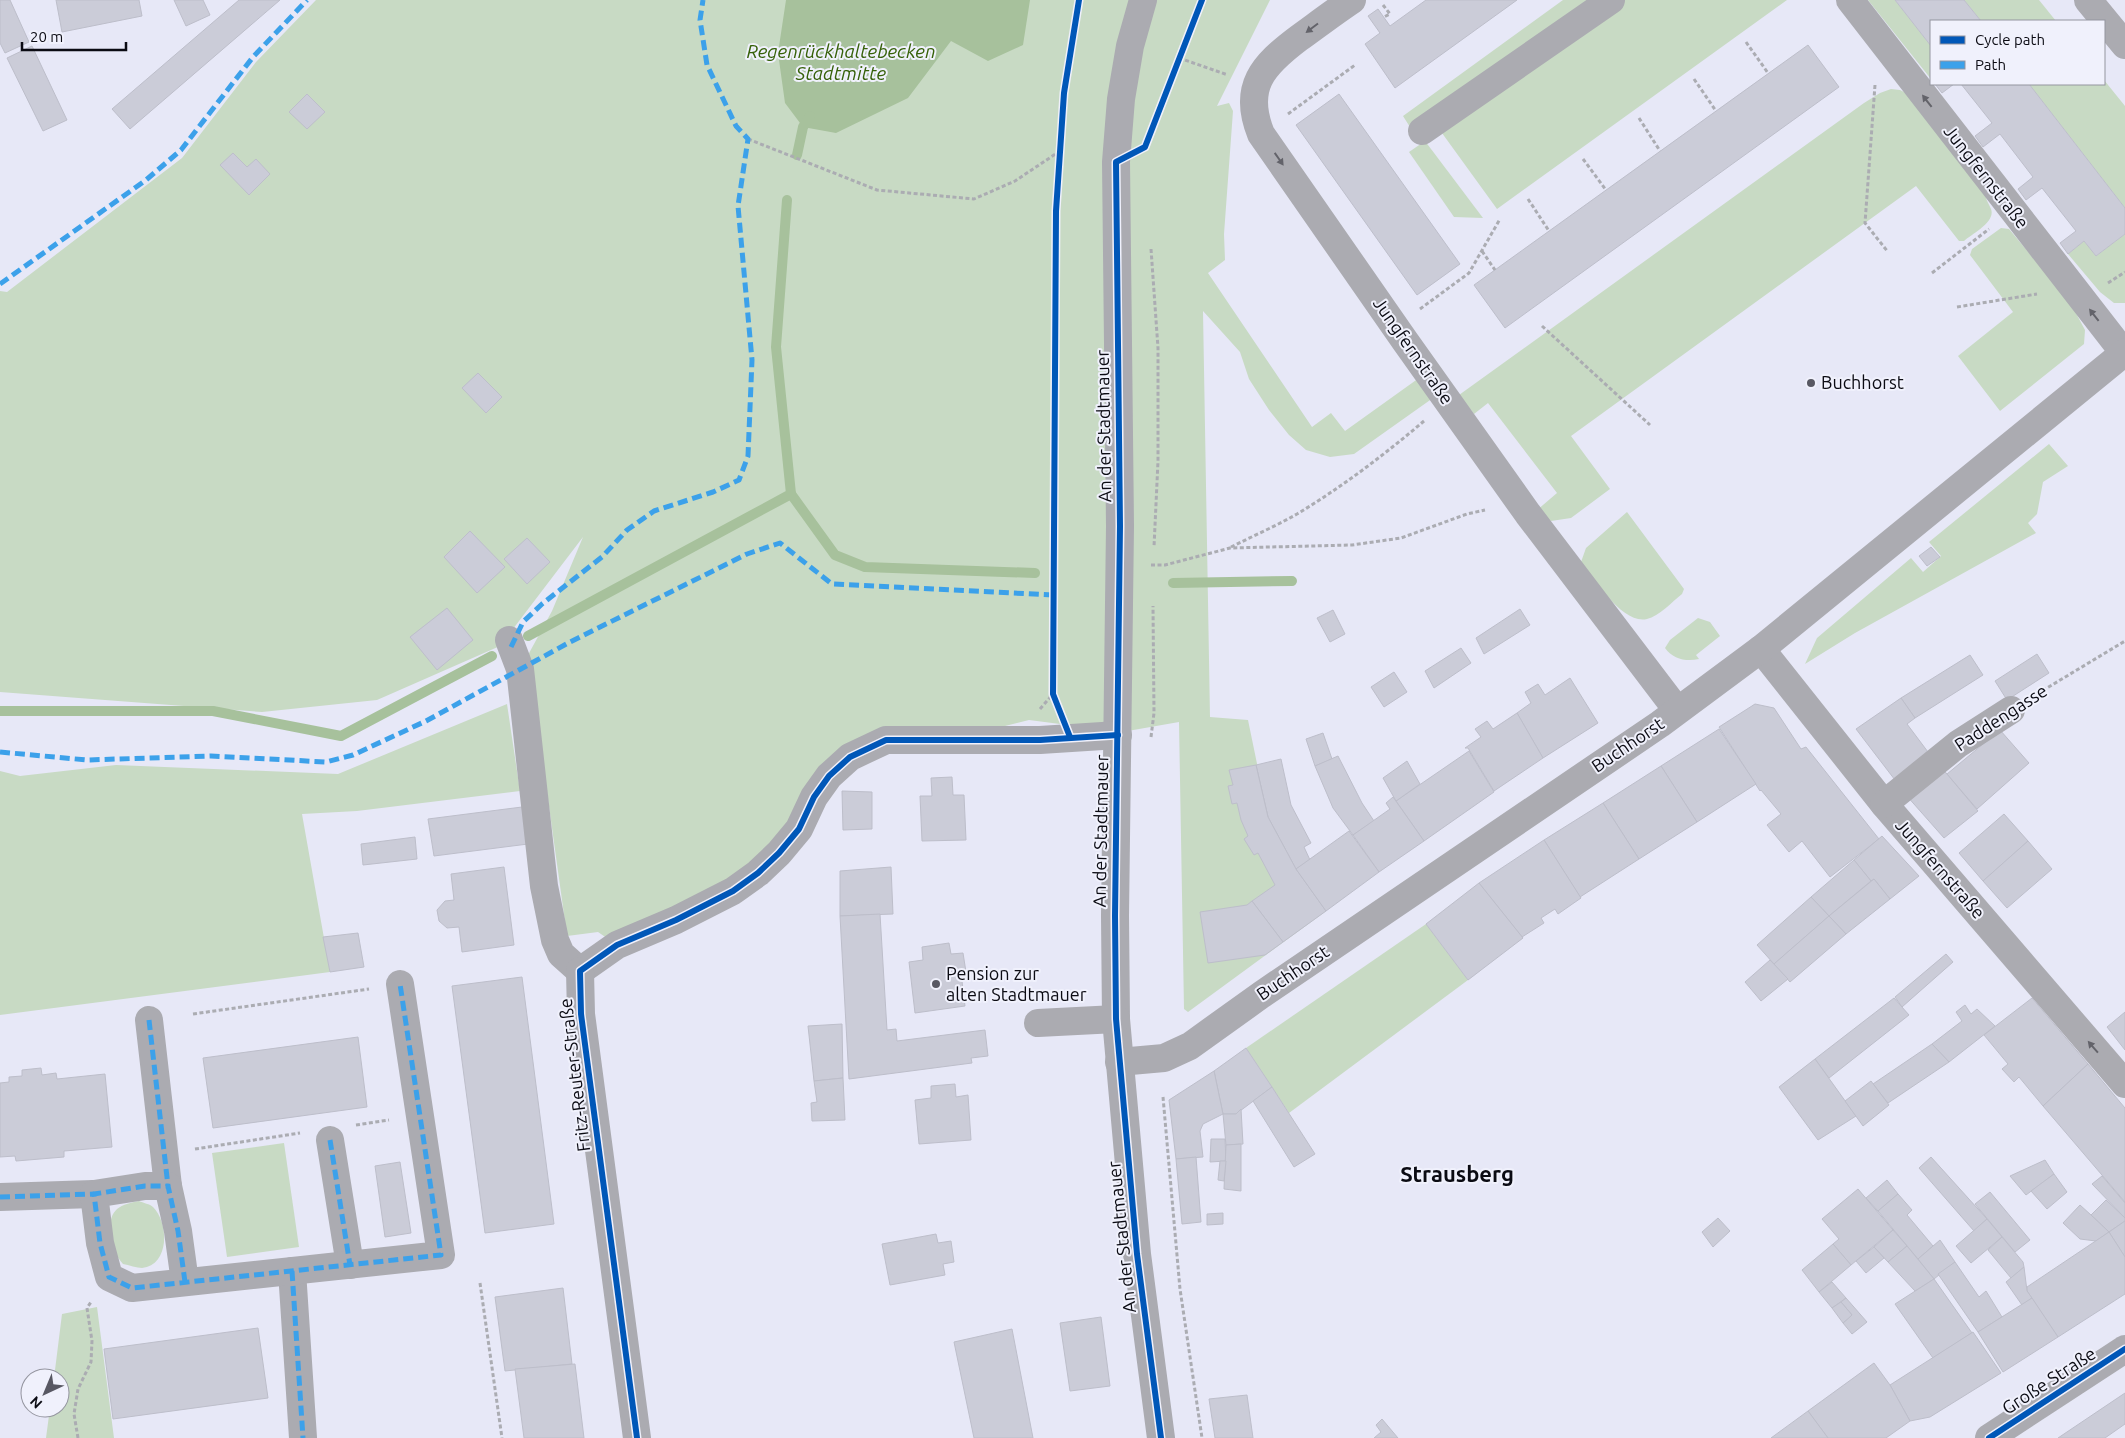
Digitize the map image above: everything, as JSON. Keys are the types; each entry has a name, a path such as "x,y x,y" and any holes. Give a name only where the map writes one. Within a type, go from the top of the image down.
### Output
{"street":[{"name":"An der Stadtmauer","path":"1143,0 1130,46 1121,99 1116,162 1120,516 1115,916 1116,1019 1137,1254 1161,1438"},
{"name":"Jungfernstraße","path":"1352,0 1280,52 1264,69 1253,98 1254,116 1261,134 1400,334 1523,506 1677,710"},
{"path":"1422,131 1612,0"},
{"name":"Jungfernstraße","path":"1850,0 2124,352"},
{"path":"2088,0 2104,20"},
{"path":"2105,21 2125,45"},
{"name":"Buchhorst","path":"1119,1062 1164,1058 1190,1046 1261,995 1677,710 1761,649 2124,352"},
{"path":"509,640 520,669 544,886 555,940 561,954 580,971 617,945 676,920 733,891 758,873 779,853 799,829 814,796 829,776 850,757 886,740 1040,740 1118,735"},
{"name":"Jungfernstraße","path":"1761,649 1884,804 2125,1084"},
{"name":"Paddengasse","path":"1884,804 1958,744 2011,710"},
{"name":"Fritz-Reuter-Straße","path":"580,971 581,1014 637,1438"},
{"path":"94,1194 100,1243 109,1277 132,1288 441,1255 400,984"},
{"path":"1038,1022 1116,1019"},
{"path":"148,1020 168,1186 178,1231 185,1282"},
{"path":"329,1133 350,1265"},
{"path":"0,1197 94,1194 145,1186 168,1186"},
{"path":"292,1271 303,1438"},
{"name":"Große Straße","path":"1989,1438 2125,1348"}],"path":[{"path":"1379,0 1390,14 1384,17"},
{"path":"1746,42 1768,73"},
{"path":"1179,58 1233,77"},
{"path":"1261,134 1355,66"},
{"path":"1694,79 1716,111"},
{"path":"1875,85 1865,223 1888,252"},
{"path":"1639,118 1660,151"},
{"path":"748,139 877,190 974,198 1015,180 1060,150"},
{"path":"1583,159 1606,190"},
{"path":"1528,199 1549,231"},
{"path":"1932,273 2013,211"},
{"path":"1400,334 1469,273 1500,219"},
{"path":"1482,251 1496,270"},
{"path":"1957,307 2036,294 2079,296"},
{"path":"1542,326 1650,425"},
{"path":"1165,565 1230,548 1295,515 1329,494 1449,403"},
{"path":"1230,548 1352,544 1401,538 1467,514 1501,507 1523,506"},
{"path":"194,1014 400,984"},
{"path":"1162,1097 1180,1289 1202,1438"},
{"path":"164,1153 329,1133 420,1116"},
{"path":"78,1438 74,1414 78,1389 91,1362 92,1341 87,1308 109,1277"},
{"path":"480,1283 502,1438"}],"shaded area":[{"path":"316,0 1270,0 1217,106 1229,103 1233,111 1224,234 1225,260 1208,273 1312,427 1331,413 1345,431 1419,378 1433,398 1354,454 1330,457 1306,450 1289,435 1269,410 1249,379 1240,352 1203,311 1210,717 1248,720 1268,817 1296,869 1326,911 1188,1012 1184,1009 1179,722 1122,732 1029,720 953,739 850,757 779,853 617,945 598,932 567,936 528,655 552,611 583,537 500,646 377,700 262,712 0,692 0,291 7,292 182,158 256,62"},
{"path":"1563,0 1787,0 1497,209 1434,122 1415,135 1403,116"},
{"path":"1868,0 1895,0 1930,45 1930,78"},
{"path":"1964,0 2039,0 2055,20 1980,20"},
{"path":"2105,81 2125,106 2125,208 2030,85 2105,85"},
{"path":"1891,89 1900,90 1912,96 1985,190 1992,214 1987,223 1964,241 1959,241 1916,186 1571,436 1610,489 1571,518 1551,521 1536,511 1557,493 1488,403 1474,414 1459,395 1864,103 1880,93"},
{"path":"1425,141 1483,218 1454,217 1409,152"},
{"path":"2001,228 2009,229 2070,302 2085,330 2084,344 2000,411 1958,356 2013,312 1970,255 1972,249"},
{"path":"2125,234 2125,303 2114,303 2100,292 2068,254 2084,241 2096,256"},
{"path":"2049,444 2068,466 2043,482 2037,514 2028,523 2036,533 1855,633 1805,664 1817,638 1911,558 1923,572 1941,556 1929,542"},
{"path":"1627,512 1684,589 1682,594 1665,608 1647,619 1638,619 1628,615 1619,608 1601,589 1581,562 1586,548"},
{"path":"1698,618 1710,622 1720,636 1696,655 1699,659 1685,660 1668,652 1665,648 1670,640"},
{"path":"507,704 520,791 357,811 302,814 330,972 0,1015 0,771 20,776 116,765 338,774"},
{"path":"1426,924 1468,980 1289,1113 1246,1048"},
{"path":"284,1143 299,1247 227,1257 212,1153"},
{"path":"139,1201 153,1207 162,1223 164,1233 162,1252 158,1259 151,1265 142,1268 123,1264 113,1247 110,1227 112,1215 119,1207"},
{"path":"97,1307 114,1438 46,1438 49,1418 70,1418 70,1368 55,1368 62,1314"}],"water":[{"name":"Regenrückhaltebecken Stadtmitte","path":"786,0 1030,0 1023,45 988,61 951,41 908,98 836,133 803,127 785,103 778,53"}],"building":[{"path":"0,0 10,0 29,42 5,53 0,43"},
{"path":"56,0 139,0 142,16 62,32"},
{"path":"174,0 203,0 210,15 186,26"},
{"path":"239,0 280,0 130,129 112,109"},
{"path":"1426,0 1517,0 1395,88 1365,44 1380,33 1368,16 1378,9 1390,26"},
{"path":"1895,0 1964,0 1980,20 1930,20 1930,45"},
{"path":"1808,45 1839,87 1505,328 1474,285"},
{"path":"32,46 67,120 43,131 7,58"},
{"path":"1936,85 1953,85 1942,93"},
{"path":"1962,85 2030,85 2125,208 2125,234 2096,256 2084,241 2068,254 2060,243 2076,231 2042,188 2026,200 2018,189 2033,177 2000,134 1983,147 1975,136 1992,123"},
{"path":"307,94 325,112 307,129 289,112"},
{"path":"1339,94 1460,264 1417,295 1296,125"},
{"path":"233,153 247,167 256,159 270,174 249,195 220,165"},
{"path":"478,373 502,397 486,413 462,388"},
{"path":"470,531 505,567 477,593 444,557"},
{"path":"527,538 550,562 527,584 504,559"},
{"path":"1931,547 1940,557 1927,566 1919,556"},
{"path":"447,608 473,640 437,670 410,637"},
{"path":"1520,609 1530,625 1484,654 1476,638"},
{"path":"1333,610 1345,634 1330,642 1317,618"},
{"path":"1461,648 1471,663 1434,688 1425,671"},
{"path":"2037,654 2049,673 2007,700 1995,681"},
{"path":"1970,655 1983,675 1915,718 1901,698"},
{"path":"1394,672 1407,692 1384,707 1371,687"},
{"path":"1570,678 1598,723 1543,758 1517,713 1531,703 1525,692 1538,684 1545,695"},
{"path":"1901,698 1915,718 1907,724 1931,756 1895,780 1856,729"},
{"path":"1755,704 1774,708 1801,749 1806,747 1879,839 1830,877 1802,841 1789,852 1767,825 1781,814 1760,791 1719,727"},
{"path":"1517,713 1543,758 1494,791 1468,748 1465,748 1481,737 1475,729 1487,721 1493,729"},
{"path":"1719,729 1756,784 1697,822 1661,766"},
{"path":"2000,730 2029,763 1977,809 1947,774"},
{"path":"1323,733 1332,759 1315,766 1306,739"},
{"path":"1469,751 1494,792 1424,841 1396,801"},
{"path":"1338,756 1362,803 1374,821 1353,835 1333,808 1315,766"},
{"path":"1281,759 1291,805 1311,843 1304,847 1310,860 1296,869 1268,817 1256,765"},
{"path":"1407,761 1420,784 1396,801 1383,778"},
{"path":"1256,765 1268,817 1296,869 1326,911 1283,942 1252,901 1275,885 1258,853 1254,855 1244,839 1248,836 1241,820 1237,803 1232,804 1228,786 1233,785 1229,770"},
{"path":"1661,766 1697,822 1639,859 1603,803"},
{"path":"1941,767 1978,811 1944,838 1906,795"},
{"path":"952,777 953,795 964,795 966,840 922,841 920,796 932,796 931,778"},
{"path":"842,791 872,792 872,829 843,830"},
{"path":"1393,797 1424,841 1379,872 1353,835 1390,809 1386,803"},
{"path":"1603,803 1639,859 1580,897 1544,840"},
{"path":"522,807 528,844 434,856 428,819"},
{"path":"2004,814 2028,841 1983,881 1959,853"},
{"path":"1349,831 1379,872 1326,911 1296,869"},
{"path":"1882,836 1919,876 1890,899 1874,879 1871,881 1854,860"},
{"path":"415,837 417,859 363,865 361,844"},
{"path":"1544,840 1581,898 1558,914 1555,909 1541,918 1544,923 1522,937 1479,883"},
{"path":"2028,841 2052,869 2007,908 1983,881"},
{"path":"1854,860 1871,881 1829,916 1811,897"},
{"path":"504,867 514,945 462,952 459,927 447,928 439,921 437,910 445,901 454,900 451,874"},
{"path":"891,867 893,914 840,916 840,871"},
{"path":"1874,879 1890,899 1846,934 1829,916"},
{"path":"1479,883 1523,938 1468,980 1426,924"},
{"path":"1811,897 1829,916 1774,964 1757,945"},
{"path":"1252,901 1283,942 1265,955 1208,963 1200,912 1247,905"},
{"path":"880,914 887,1030 896,1029 897,1041 985,1030 988,1056 971,1058 972,1063 849,1079 840,916"},
{"path":"1829,916 1846,934 1790,982 1774,964"},
{"path":"358,933 364,967 330,972 323,937"},
{"path":"949,943 951,954 963,953 966,972 961,973 965,1006 915,1013 909,962 923,960 922,947"},
{"path":"1946,954 1953,962 1902,1007 1895,997"},
{"path":"1770,960 1788,979 1761,1001 1745,982"},
{"path":"522,977 554,1224 485,1233 452,986"},
{"path":"1894,998 1909,1015 1829,1078 1815,1059"},
{"path":"2032,998 2088,1064 2043,1106 2019,1077 2014,1082 2002,1069 2008,1064 1984,1035"},
{"path":"1965,1005 1971,1014 1977,1009 1995,1026 1949,1062 1932,1044 1962,1021 1956,1012"},
{"path":"2125,1012 2125,1050 2107,1027"},
{"path":"842,1024 843,1078 814,1081 808,1026"},
{"path":"358,1037 367,1107 213,1128 203,1058"},
{"path":"1932,1044 1949,1062 1888,1103 1873,1084"},
{"path":"1246,1048 1272,1087 1236,1114 1223,1114 1214,1071"},
{"path":"1815,1059 1856,1116 1818,1140 1779,1087"},
{"path":"2088,1064 2125,1108 2125,1202 2043,1106"},
{"path":"41,1068 42,1075 56,1073 57,1079 105,1074 112,1147 64,1151 64,1157 16,1161 15,1156 0,1157 0,1083 9,1082 9,1077 22,1076 22,1070"},
{"path":"1214,1071 1223,1114 1203,1124 1200,1131 1203,1157 1176,1159 1169,1100"},
{"path":"843,1078 845,1120 812,1121 811,1103 817,1102 814,1081"},
{"path":"1871,1081 1889,1105 1863,1126 1845,1101"},
{"path":"955,1084 956,1097 968,1095 971,1140 919,1144 915,1100 931,1098 931,1086"},
{"path":"1272,1087 1315,1154 1294,1167 1253,1101"},
{"path":"1241,1109 1243,1144 1226,1145 1223,1114 1236,1114"},
{"path":"1211,1139 1225,1139 1226,1161 1210,1162"},
{"path":"1241,1144 1241,1191 1224,1189 1226,1145"},
{"path":"1196,1157 1201,1222 1182,1224 1176,1159"},
{"path":"1931,1157 1987,1219 1974,1231 1919,1168"},
{"path":"2045,1160 2054,1174 2026,1195 2010,1176"},
{"path":"1220,1161 1226,1161 1224,1181 1218,1180"},
{"path":"400,1162 411,1233 385,1237 375,1166"},
{"path":"2054,1174 2067,1192 2047,1209 2031,1191"},
{"path":"2102,1176 2125,1203 2125,1218 2092,1184"},
{"path":"1887,1180 1898,1194 1878,1211 1866,1198"},
{"path":"1858,1189 1893,1230 1851,1265 1833,1244 1839,1239 1822,1219"},
{"path":"1990,1192 2030,1240 2015,1252 1975,1204"},
{"path":"1898,1194 1912,1210 1907,1215 1933,1246 1918,1259 1878,1211"},
{"path":"2106,1200 2125,1218 2125,1221 2109,1232 2091,1215"},
{"path":"2080,1205 2109,1232 2096,1241 2080,1239 2063,1223"},
{"path":"1223,1213 1223,1224 1207,1225 1207,1214"},
{"path":"1718,1218 1730,1231 1713,1247 1702,1232"},
{"path":"1987,1219 2002,1237 1971,1263 1956,1246"},
{"path":"2125,1221 2125,1257 2109,1232"},
{"path":"1893,1230 1907,1246 1888,1262 1874,1247"},
{"path":"2109,1232 2125,1257 2125,1294 2058,1337 2027,1291 2027,1287"},
{"path":"936,1234 938,1243 951,1241 954,1262 943,1264 945,1275 890,1285 882,1244"},
{"path":"2002,1237 2023,1262 2024,1267 2011,1278 1988,1250"},
{"path":"1940,1240 1955,1262 1934,1279 1918,1259"},
{"path":"1833,1244 1851,1265 1819,1292 1802,1270"},
{"path":"1907,1246 1934,1279 1915,1291 1888,1262"},
{"path":"1874,1247 1884,1258 1866,1273 1856,1261"},
{"path":"1955,1262 1979,1297 1986,1291 2002,1317 1978,1332 1938,1274"},
{"path":"2024,1267 2027,1291 2032,1298 2022,1305 2006,1282"},
{"path":"1934,1279 1972,1333 1933,1358 1895,1304"},
{"path":"1832,1282 1846,1298 1832,1308 1819,1292"},
{"path":"563,1288 572,1364 505,1371 495,1297"},
{"path":"1846,1298 1867,1322 1852,1334 1843,1323 1852,1315 1841,1302"},
{"path":"2032,1298 2058,1337 2003,1372 1978,1332"},
{"path":"1841,1302 1852,1315 1843,1323 1832,1308"},
{"path":"1101,1317 1110,1386 1070,1391 1060,1323"},
{"path":"258,1328 268,1398 113,1419 104,1349"},
{"path":"1012,1329 1033,1438 974,1438 954,1342"},
{"path":"1973,1332 2001,1373 1930,1417 1910,1421 1890,1385"},
{"path":"1874,1363 1890,1385 1910,1421 1886,1438 1828,1438 1808,1411"},
{"path":"575,1364 584,1438 524,1438 515,1369"},
{"path":"2125,1393 2125,1424 2105,1438 2058,1438"},
{"path":"1247,1395 1253,1438 1215,1438 1209,1399"},
{"path":"1808,1411 1828,1438 1771,1438"},
{"path":"1382,1419 1398,1438 1374,1438 1381,1432 1376,1425"}],"waterway":[{"path":"797,155 803,127 810,116"},
{"path":"528,636 791,494 776,347 787,200"},
{"path":"791,494 835,555 865,567 1035,573"},
{"path":"1173,583 1292,581"},
{"path":"0,711 213,711 341,736 492,656"}],"marked path":[{"path":"0,284 146,180 181,150 253,57 307,0"},
{"path":"511,647 523,622 542,604 602,557 627,530 654,511 713,492 739,480 748,456 752,360 738,206 748,139 736,126 707,65 700,20 703,0"},
{"path":"0,752 87,760 211,756 326,762 353,755 426,721 570,642 747,554 780,543 832,584 1053,595"},
{"path":"185,1282 178,1231 168,1186 145,1186 94,1194 100,1243 109,1277 132,1288 441,1255 400,984"},
{"path":"149,1020 168,1186"},
{"path":"330,1140 350,1265"},
{"path":"0,1197 94,1194"},
{"path":"292,1271 303,1438"}],"cycle path":[{"path":"1070,737 1053,694 1056,211 1064,93 1079,0"},
{"path":"1161,1438 1137,1254 1116,1019 1115,916 1120,526 1116,162 1145,147 1202,0"},
{"path":"637,1438 581,1014 580,971 617,945 676,920 733,891 758,873 779,853 799,829 814,797 829,776 850,757 886,740 1040,740 1118,735"},
{"path":"1989,1438 2125,1349"}],"place":[{"name":"Buchhorst","path":"1811,383"},
{"name":"Pension zur alten Stadtmauer","path":"936,984"}],"district":[{"name":"Strausberg","path":"1457,1174"}]}
